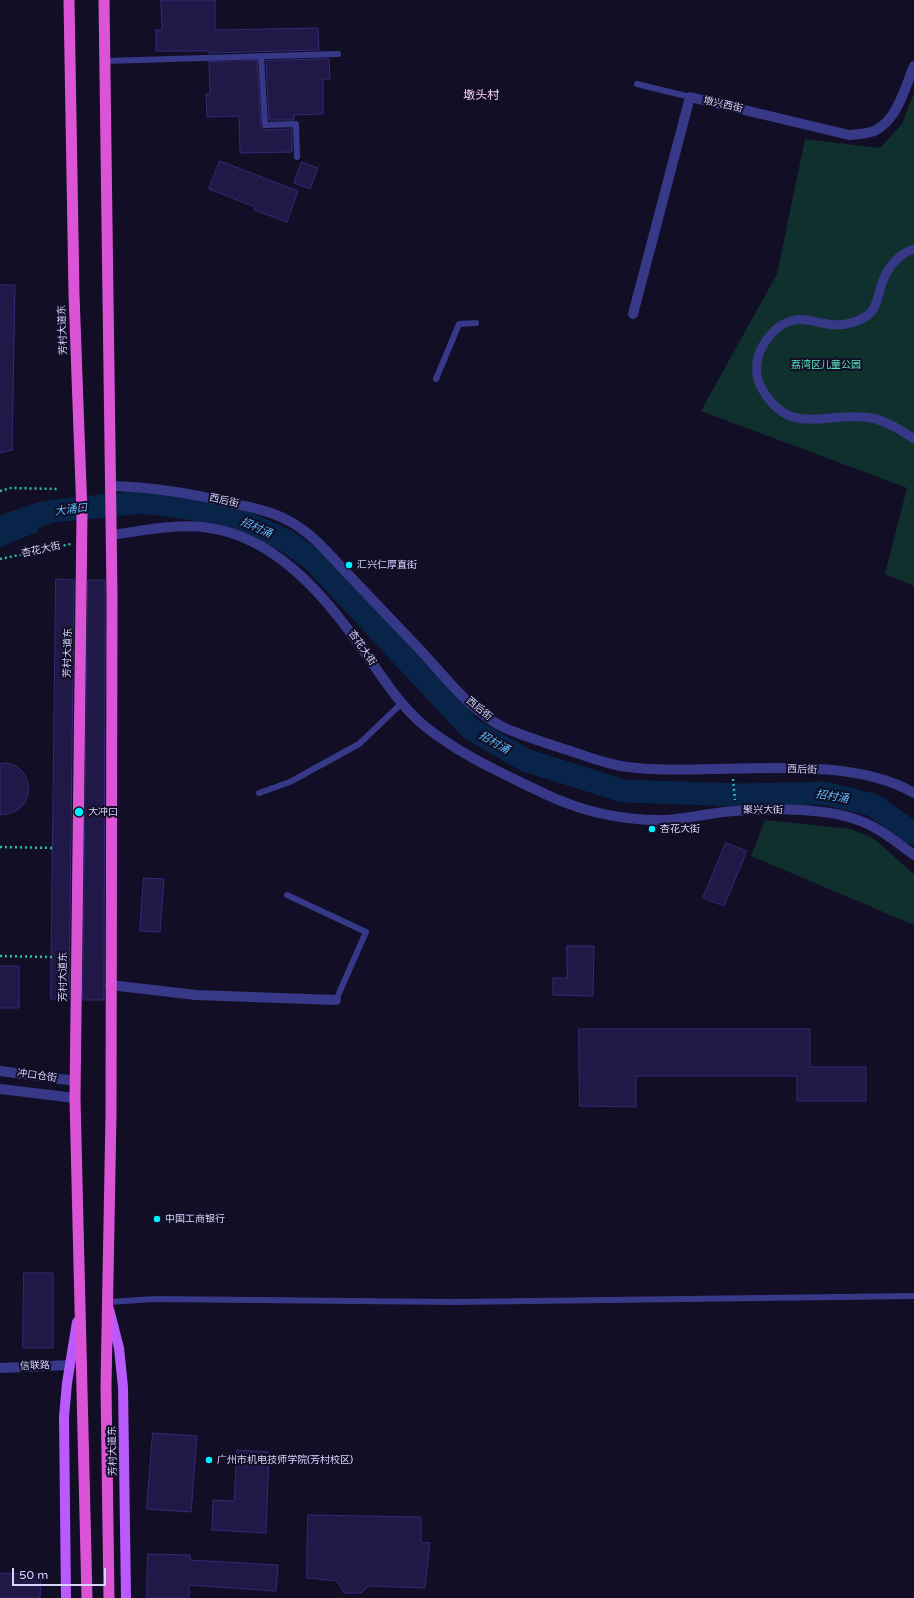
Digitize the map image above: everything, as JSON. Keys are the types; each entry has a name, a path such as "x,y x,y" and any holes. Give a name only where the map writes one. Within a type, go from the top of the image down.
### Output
{"highway":[{"name":"芳村大道东","path":"69,0 73,287 82,497 75,1098 87,1598"},
{"name":"芳村大道东","path":"104,0 111,514 109,1304 106,1386 109,1598"}],"main road":[{"name":"芳村大道东","path":"109,1304 119,1348 124,1387 126,1598"},
{"name":"芳村大道东","path":"66,1598 64,1417 70,1365 80,1306"}],"street":[{"name":"墩兴西街","path":"633,314 690,98 849,135 866,134 882,126 895,110 914,66"},
{"path":"914,249 901,255 895,261 882,285 872,311 864,318 842,326 832,326 804,320 792,320 775,330 768,337 759,354 756,375 758,383 769,402 776,408 792,417 805,420 845,417 870,418 901,430 914,439"},
{"name":"西后街","path":"110,492 146,487 187,493 254,508 288,520 300,528 334,559 462,696 478,710 500,725 555,746 617,765 656,769 810,770 851,773 881,780 914,793"},
{"name":"杏花大街","path":"111,535 171,528 204,527 234,534 278,556 313,587 338,615 402,703 421,723 438,736 481,761 565,802 601,814"},
{"name":"聚兴大街","path":"601,814 624,818 669,820 735,810 809,811 854,818 875,827 914,855"},
{"path":"110,985 196,995 336,1000"},
{"name":"冲口仓街","path":"0,1070 75,1081"},
{"name":"冲口仓街","path":"0,1089 75,1098"},
{"name":"信联路","path":"0,1368 70,1365"}],"lane":[{"path":"105,60 338,54"},
{"path":"261,56 265,125 296,124 297,157"},
{"path":"637,84 690,98"},
{"path":"436,378 459,324 476,323"},
{"path":"259,793 290,782 359,744 402,703"},
{"path":"287,895 366,932 336,1000"},
{"path":"109,1304 154,1299 454,1302 914,1296"}],"path":[{"path":"0,491 11,488 58,490"},
{"name":"杏花大街","path":"0,559 82,542"},
{"path":"733,769 735,810"},
{"path":"0,847 54,848"},
{"path":"0,956 53,957"}],"green space":[{"name":"荔湾区儿童公园","path":"914,93 914,586 885,574 907,488 701,411 777,274 805,139 880,148 902,124"},
{"path":"765,820 851,829 874,839 914,874 914,925 751,856"}],"water":[{"path":"42,501 38,532 0,547 0,515"}],"building":[{"path":"161,0 215,0 215,30 318,28 319,50 209,53 209,51 156,51 156,30 162,30"},
{"path":"329,59 330,79 323,79 323,114 294,115 294,120 269,120 266,61"},
{"path":"257,61 261,127 265,130 292,129 292,152 240,153 239,116 207,117 206,94 210,94 209,62"},
{"path":"220,161 298,191 287,222 254,210 255,207 209,189"},
{"path":"302,162 318,168 310,189 294,183"},
{"path":"0,285 15,285 12,450 0,453"},
{"path":"56,579 74,580 69,999 51,999"},
{"path":"88,580 105,580 104,1000 83,1000"},
{"path":"7,763 16,766 23,772 29,789 27,798 23,805 16,811 0,815 0,764"},
{"path":"726,843 747,851 724,906 703,898"},
{"path":"144,878 164,879 160,932 140,931"},
{"path":"567,946 594,946 593,996 553,995 553,978 567,978"},
{"path":"0,966 19,966 19,1008 0,1008"},
{"path":"579,1029 810,1029 810,1067 866,1067 866,1101 797,1101 797,1076 636,1076 636,1107 580,1106"},
{"path":"24,1273 53,1273 53,1348 23,1348"},
{"path":"153,1433 197,1436 191,1512 147,1509"},
{"path":"237,1450 269,1452 266,1533 212,1530 213,1500 234,1501"},
{"path":"308,1515 421,1517 421,1542 430,1543 425,1588 368,1586 361,1593 344,1593 337,1581 307,1578"},
{"path":"148,1554 190,1555 190,1560 278,1565 276,1591 189,1585 189,1598 147,1598"},
{"path":"0,1573 41,1574 40,1598 0,1598"}],"waterway":[{"name":"招村涌","path":"0,528 53,511 144,502 224,513 285,540 312,559 471,729 525,760 623,791 741,795 824,793 873,805 914,834"}],"place":[{"name":"汇兴仁厚直街","path":"349,565"},
{"name":"大冲口","path":"79,812"},
{"name":"杏花大街","path":"652,829"},
{"name":"中国工商银行","path":"157,1219"},
{"name":"广州市机电技师学院(芳村校区)","path":"209,1460"}],"district":[{"name":"墩头村","path":"481,96"}],"water label":[{"name":"大涌口","path":"71,510"}]}
